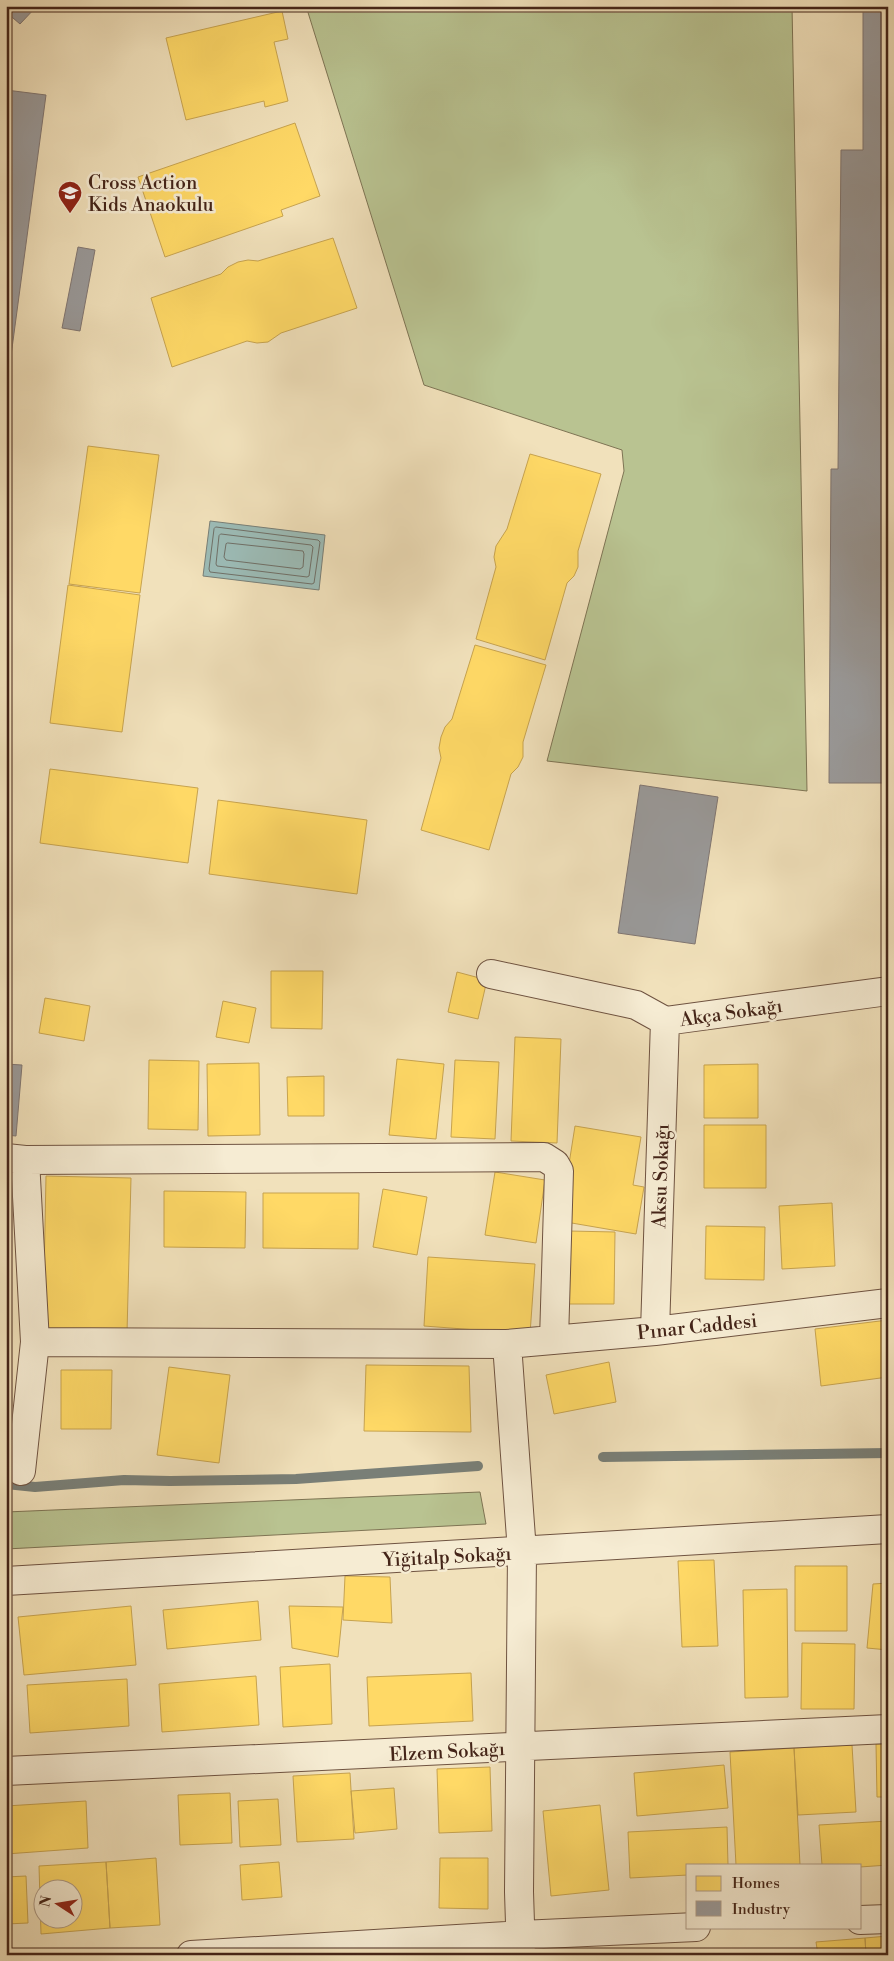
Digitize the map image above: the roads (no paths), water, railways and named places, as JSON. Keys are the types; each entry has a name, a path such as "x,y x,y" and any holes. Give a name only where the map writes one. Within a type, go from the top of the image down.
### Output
{"street":[{"name":"Akça Sokağı","path":"491,974 636,1005 665,1021 888,991"},
{"name":"Aksu Sokağı","path":"655,1331 665,1021"},
{"path":"21,1471 35,1342 16,1159 544,1157 555,1164 559,1171 554,1340"},
{"name":"Pınar Caddesi","path":"35,1342 506,1344 655,1331 888,1303"},
{"path":"506,1344 522,1552 519,1892 521,1945"},
{"name":"Yiğitalp Sokağı","path":"6,1581 888,1529"},
{"name":"Elzem Sokağı","path":"6,1771 888,1729"},
{"path":"862,1920 888,1919"},
{"path":"191,1955 521,1945 686,1928"}],"water":[{"path":"210,521 325,535 319,590 203,576"}],"waterway":[{"path":"603,1457 888,1453"},
{"path":"6,1484 35,1487 124,1480 296,1479 478,1466"}],"place":[{"name":"Cross Action Kids Anaokulu","path":"70,214"}]}
